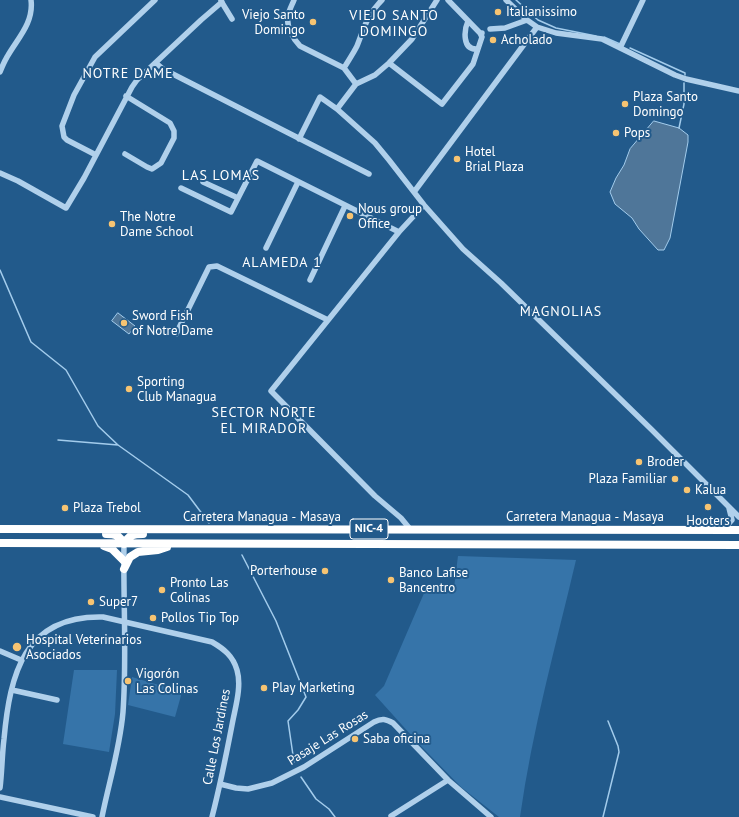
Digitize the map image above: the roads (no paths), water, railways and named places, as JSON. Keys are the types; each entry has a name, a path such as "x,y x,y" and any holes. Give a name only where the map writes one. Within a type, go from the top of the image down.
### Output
{"highway":[{"name":"Carretera Managua - Masaya","path":"0,529 739,530"},
{"path":"64,529 80,533 117,535 124,544 129,536 135,534 178,534 191,529"},
{"name":"Carretera Managua - Masaya","path":"0,543 739,545"},
{"path":"97,544 112,548 124,565 130,557 138,552 158,550 174,544"}],"street":[{"path":"0,72 30,19 32,6 31,0"},
{"path":"96,155 67,140 64,137 62,126 74,95 95,57 155,0"},
{"path":"294,0 288,16 288,23 294,40 300,46 344,68 356,84"},
{"path":"344,68 356,48 366,20 374,7 382,0"},
{"path":"337,109 356,84 375,74 389,63 412,39 437,0"},
{"path":"389,63 442,104 473,64 482,37 481,33 448,0"},
{"path":"506,0 527,20 537,27 556,33 602,39 675,75 686,79 739,91"},
{"path":"620,48 643,0"},
{"path":"0,173 18,181 66,208 96,155 126,96 138,80 221,1 232,19"},
{"path":"490,30 505,28 527,20"},
{"path":"468,21 464,33 466,42 469,48 474,50 477,49"},
{"path":"414,192 537,27"},
{"path":"156,63 163,69 369,174"},
{"path":"125,154 147,167 152,168 161,163 174,138 174,131 170,122 126,96"},
{"path":"298,139 320,97 337,109 375,143 424,205 463,249 652,430 739,517"},
{"path":"182,188 231,212 257,161 399,232"},
{"path":"204,182 238,198"},
{"path":"266,248 298,182"},
{"path":"410,529 401,518 371,492 271,391 399,232 424,205"},
{"path":"310,280 345,206"},
{"path":"176,334 209,268 216,266 328,320"},
{"path":"723,530 732,520 729,508"},
{"path":"102,817 119,743 123,713 124,544"},
{"name":"Calle Los Jardines","path":"0,788 7,713 21,660 33,642 44,632 59,624 72,619 88,616 103,617 212,642 231,656 238,671 237,695 220,784 212,817"},
{"path":"0,651 21,660"},
{"path":"12,690 57,700"},
{"name":"Pasaje Las Rosas","path":"220,784 248,789 272,784 304,767 374,722 386,719 394,722 448,780 491,817"},
{"path":"391,816 448,780"},
{"path":"0,797 93,817"}],"waterway":[{"path":"516,0 538,20 556,28 596,36"},
{"path":"604,37 620,44"},
{"path":"630,48 685,73 685,75"},
{"path":"679,128 684,104 684,83"},
{"path":"0,270 31,342 66,370 98,426 118,445"},
{"path":"58,440 118,445 188,495 209,523"},
{"path":"242,555 276,621 306,697 298,710 288,721 294,762"},
{"path":"603,817 619,752 608,721"},
{"path":"301,777 316,799 329,809 335,817"}],"place":[{"name":"Italianissimo","path":"498,12"},
{"name":"Viejo Santo Domingo","path":"313,22"},
{"name":"Acholado","path":"493,40"},
{"name":"Plaza Santo Domingo","path":"625,104"},
{"name":"Pops","path":"616,133"},
{"name":"Hotel Brial Plaza","path":"457,159"},
{"name":"Nous group Office","path":"350,216"},
{"name":"The Notre Dame School","path":"112,224"},
{"name":"Sword Fish of Notre Dame","path":"124,323"},
{"name":"Sporting Club Managua","path":"129,389"},
{"name":"Broder","path":"639,462"},
{"name":"Plaza Familiar","path":"675,479"},
{"name":"Kalua","path":"687,490"},
{"name":"Hooters","path":"708,507"},
{"name":"Plaza Trebol","path":"65,508"},
{"name":"Porterhouse","path":"325,571"},
{"name":"Banco Lafise Bancentro","path":"391,580"},
{"name":"Pronto Las Colinas","path":"162,590"},
{"name":"Super7","path":"91,602"},
{"name":"Pollos Tip Top","path":"153,618"},
{"name":"Hospital Veterinarios Asociados","path":"17,647"},
{"name":"Vigorón Las Colinas","path":"128,681"},
{"name":"Play Marketing","path":"264,688"},
{"name":"Saba oficina","path":"355,739"}],"district":[{"name":"VIEJO SANTO DOMINGO","path":"394,24"},
{"name":"NOTRE DAME","path":"128,74"},
{"name":"LAS LOMAS","path":"221,176"},
{"name":"ALAMEDA 1","path":"282,263"},
{"name":"MAGNOLIAS","path":"561,312"},
{"name":"SECTOR NORTE EL MIRADOR","path":"264,422"}]}
